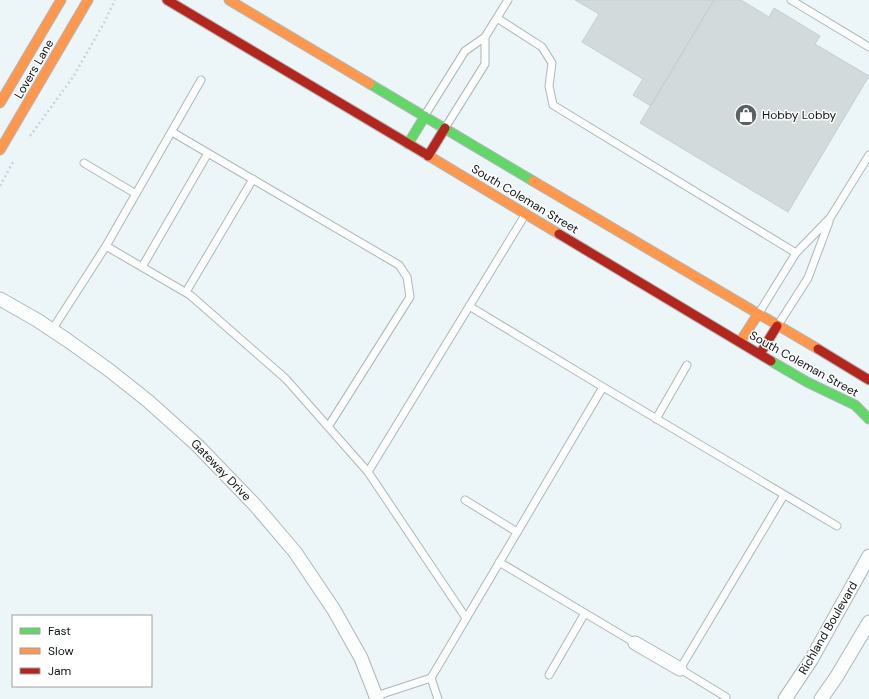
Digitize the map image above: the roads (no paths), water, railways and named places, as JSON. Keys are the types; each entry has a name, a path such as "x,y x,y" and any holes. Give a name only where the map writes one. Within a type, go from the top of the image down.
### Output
{"street":[{"name":"Lovers Lane","path":"0,103 61,0"},
{"name":"Lovers Lane","path":"0,150 88,0"},
{"name":"South Coleman Street","path":"167,0 807,382 855,405 869,420"},
{"name":"South Coleman Street","path":"228,0 869,380"},
{"path":"408,144 424,116"},
{"path":"428,156 445,128"},
{"name":"Gateway Drive","path":"0,299 67,340 109,370 148,401 197,445 255,505 295,552 334,610 361,658 377,698"},
{"path":"740,342 758,314"},
{"path":"760,354 777,326"},
{"name":"Richland Boulevard","path":"785,699 811,660 869,556"},
{"path":"821,699 837,676 869,622"},
{"path":"635,643 680,669"}],"lane":[{"path":"424,116 465,51 485,37 508,0"},
{"path":"791,0 869,48"},
{"path":"497,18 542,47 552,63 549,86 553,105 796,253"},
{"path":"445,128 485,64 485,37"},
{"path":"52,330 106,246 201,80"},
{"path":"172,132 399,264 407,276 410,297 328,427"},
{"path":"142,267 208,153"},
{"path":"777,326 808,278 830,218 869,155"},
{"path":"84,163 136,194"},
{"path":"186,292 253,180"},
{"path":"368,472 526,214"},
{"path":"758,314 796,253 830,218"},
{"path":"106,246 186,292 286,379 368,472 466,618"},
{"path":"469,306 602,387 837,526"},
{"path":"656,418 687,365"},
{"path":"377,698 431,678 602,387"},
{"path":"726,697 680,669 784,495"},
{"path":"465,500 517,532"},
{"path":"499,562 635,643"},
{"path":"549,675 585,613"},
{"path":"431,678 438,699"}],"place":[{"name":"Hobby Lobby","path":"746,115"}]}
